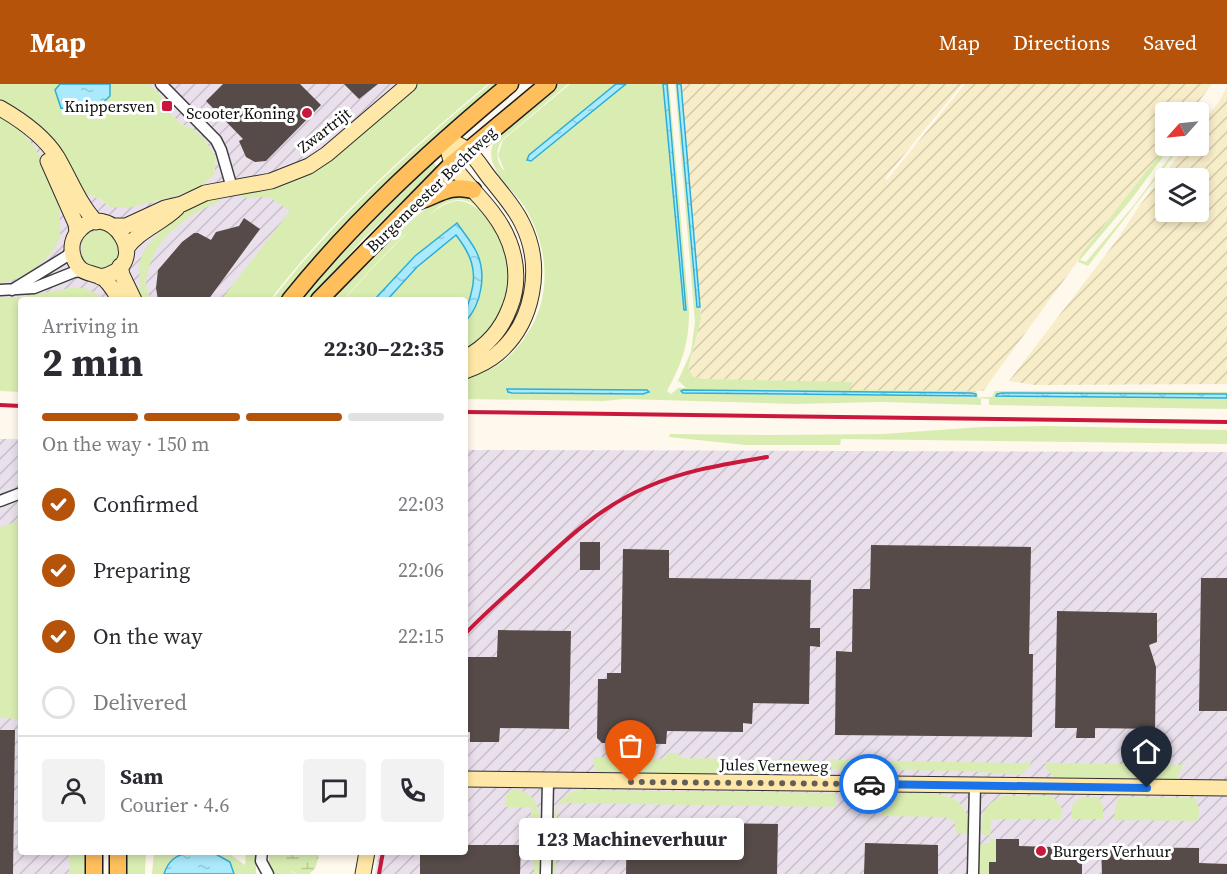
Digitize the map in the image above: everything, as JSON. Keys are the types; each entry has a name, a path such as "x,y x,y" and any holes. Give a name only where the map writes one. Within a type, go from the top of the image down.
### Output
{"main road":[{"name":"Burgemeester Bechtweg","path":"293,297 342,238 446,139 510,84"},
{"name":"Burgemeester Bechtweg","path":"322,297 452,164 548,84"},
{"path":"412,204 446,189 459,187 473,190"},
{"path":"94,855 94,874"},
{"path":"118,855 118,874"}],"street":[{"path":"160,84 216,140 232,188"},
{"name":"Zwartrijt","path":"114,226 126,226 206,193 271,181 309,166 327,154 409,84"},
{"path":"0,108 39,135 55,155 96,222"},
{"path":"30,130 49,163 76,224 73,258 82,271"},
{"path":"446,139 467,150 507,200 522,223 532,249 534,278 530,305 521,324 510,341 497,354 468,369"},
{"path":"446,139 452,164 493,212 507,233 514,253 517,276 514,296 498,330 486,343 468,356"},
{"name":"Zwartrijt","path":"126,249 132,241 169,216 182,204"},
{"path":"77,233 96,222 114,226 125,240 126,249 120,266 115,272 100,277"},
{"path":"12,290 72,250"},
{"path":"120,266 133,297"},
{"path":"0,290 34,288 82,271 107,282 118,297"},
{"path":"0,501 18,494"},
{"name":"Jules Verneweg","path":"468,779 1227,788"},
{"path":"546,874 548,781"},
{"path":"973,874 975,785"},
{"path":"262,855 261,861 268,874"},
{"path":"363,874 366,855"}],"shaded area":[{"path":"149,84 428,84 229,297 18,297 18,313 0,388 0,101 17,108 38,126 80,191 100,199 110,207 153,202 201,187 214,174 216,157 192,128 181,124 169,112 162,97"},
{"path":"681,84 962,84 885,178 887,180 965,84 1212,84 1198,102 1155,102 1155,156 1158,156 1079,257 983,391 847,390 852,383 702,379 693,376 688,369 701,319"},
{"path":"1227,87 1227,384 1035,385 1009,381 1117,240 1155,186 1155,222 1209,222 1209,168 1169,168 1178,156 1209,156 1209,115"},
{"path":"0,439 18,439 18,855 74,855 73,874 0,874"},
{"path":"468,450 1227,452 1227,874 375,874 378,855 468,855"}],"green space":[{"path":"0,84 60,84 55,90 109,96 110,84 149,84 162,97 169,112 181,124 192,128 203,137 216,157 214,175 201,187 176,196 128,208 110,207 100,199 80,191 38,126 17,108 0,101"},
{"path":"418,84 488,84 373,186 320,241 272,297 223,297 290,211 269,197 237,198 248,192 286,184 321,167 405,98"},
{"path":"490,84 500,84 441,134 357,213 282,297 274,297 348,213 431,134"},
{"path":"559,84 568,84 502,140 498,155 503,140 570,84 616,84 529,155 527,160 531,161 626,84 663,84 684,310 686,309 667,84 669,84 689,312 684,353 667,391 671,394 678,388 686,388 679,381 677,383 691,352 695,322 675,84 677,84 696,306 700,307 701,319 688,369 693,376 702,379 853,382 848,390 976,391 979,399 981,397 992,397 995,391 1227,392 1227,394 1002,393 996,395 1227,398 1227,409 989,405 989,399 981,398 981,405 882,402 796,404 625,399 603,401 468,399 468,377 500,363 514,351 527,334 536,318 544,285 542,251 538,234 522,203 497,171 492,162 491,151 497,136","holes":["507,389 647,390 647,394 512,393","683,390 976,394 974,397 683,393"]},
{"path":"0,116 24,134 40,155 61,207 60,235 52,252 28,273 0,283"},
{"path":"1158,156 1164,156 1130,201 1080,260 1086,262 1155,177 1155,180 1088,266 1078,262 1079,257"},
{"path":"1171,156 1173,156 1164,168 1162,168"},
{"path":"434,163 438,167 363,239 312,297 301,297 349,240 427,166"},
{"path":"448,195 470,197 501,232 511,281 498,321 468,350 468,317 478,300 482,278 474,250 457,224 415,256 377,297 347,297 397,243 430,214 456,201 466,202 481,210 468,201 460,200 452,201 437,208 414,227 392,247 372,268 346,297 336,297 372,256 415,216"},
{"path":"215,199 221,201 183,222 162,242 149,268 146,286 149,297 137,297 135,293 140,286 140,261 145,249 172,221 206,201"},
{"path":"100,230 114,235 119,249 114,263 100,268 86,263 81,249 86,235"},
{"path":"456,235 468,253 473,270 473,288 468,302 468,297 390,297 417,267"},
{"path":"80,288 100,297 20,297"},
{"path":"18,297 18,392 0,391 0,298"},
{"path":"1047,426 1227,430 1227,444 841,439 840,445 746,445 669,437 670,434 883,434 981,427"},
{"path":"18,521 18,719 0,718 0,527"},
{"path":"666,753 679,753 680,758 737,759 738,765 732,774 597,772 593,763 593,757 666,759"},
{"path":"754,759 814,760 814,764 807,771 758,774 753,765"},
{"path":"829,760 1031,762 1030,766 1020,775 965,771 833,769 829,765"},
{"path":"1185,760 1177,779 1054,778 1046,768 1045,762 1125,764 1127,762 1180,765"},
{"path":"512,789 525,792 533,799 538,809 542,835 540,874 534,874 534,851 531,851 531,808 506,807 506,796"},
{"path":"580,790 836,793 836,807 562,803 558,806 568,794"},
{"path":"930,793 952,798 960,803 966,814 968,834 957,834 954,821 945,817 881,816 881,804 887,794"},
{"path":"1005,796 1052,796 1061,806 1061,819 991,819 990,838 996,839 996,862 990,862 989,874 980,874 980,845 989,843 989,835 981,832 982,819 986,809 993,801"},
{"path":"1081,797 1099,797 1103,807 1103,819 1071,819 1072,806"},
{"path":"1119,797 1195,798 1199,808 1198,821 1114,820"},
{"path":"557,808 556,874 552,874 552,824"},
{"path":"69,855 86,855 85,874 69,874"},
{"path":"124,855 146,855 145,874 123,874"},
{"path":"154,855 180,855 173,860 164,874 152,874"},
{"path":"218,855 231,855 245,865 246,855 256,855 256,874 234,874 230,862"},
{"path":"269,855 284,855 285,862 291,872 297,874 275,874 269,863"},
{"path":"284,855 319,855 315,869 309,874 297,874 289,870"}],"water":[{"path":"60,84 110,84 110,96 90,115 61,108 55,90"},
{"path":"616,84 626,84 531,161 527,160 529,155"},
{"path":"663,84 667,84 686,310 684,310"},
{"path":"677,84 681,84 700,307 697,307"},
{"path":"457,223 476,251 481,269 479,297 468,318 473,270 469,255 456,235 417,267 390,297 377,297 415,256"},
{"path":"507,389 647,390 649,392 643,394 512,393"},
{"path":"681,391 971,393 976,396 683,393"},
{"path":"1002,393 1227,394 1227,398 996,396"},
{"path":"180,855 218,855 230,862 234,874 164,874 173,859"}],"building":[{"path":"223,84 300,84 321,105 266,161 255,162 246,157 239,141 243,139 206,101"},
{"path":"344,84 378,84 359,99"},
{"path":"244,218 260,229 210,297 158,297 158,270 182,242 194,233 211,240 216,232 239,226"},
{"path":"580,542 600,542 600,570 580,570"},
{"path":"871,545 1031,547 1029,654 1033,654 1032,737 835,735 836,651 852,652 853,589 870,589"},
{"path":"623,549 669,550 669,578 811,580 810,628 820,628 820,647 810,646 809,704 753,703 752,724 743,723 743,732 667,731 666,744 602,743 597,738 598,679 607,679 607,673 621,673"},
{"path":"1201,578 1227,578 1227,711 1199,711"},
{"path":"1057,611 1157,613 1157,642 1149,645 1156,667 1155,729 1095,728 1095,738 1076,738 1077,728 1055,728"},
{"path":"498,630 571,631 569,729 500,728 499,742 470,742 468,657 497,657"},
{"path":"0,730 15,730 13,874 0,874"},
{"path":"627,822 778,824 777,874 626,874"},
{"path":"996,839 1019,839 1019,846 1053,847 1053,860 1082,860 1082,874 989,874 989,862 996,862"},
{"path":"865,843 938,845 938,874 864,874"},
{"path":"468,845 521,845 520,874 420,874 420,855 468,855"},
{"path":"1101,847 1199,848 1199,863 1227,864 1227,874 1102,874"}],"railway":[{"path":"0,405 18,406"},
{"path":"468,412 1227,422"},
{"path":"468,631 570,537 614,504 647,487 676,476 767,457"},
{"path":"379,874 382,855"}],"way so far":[{"path":"631,782 869,784"}],"place":[{"name":"Knippersven","path":"167,106"},
{"name":"Scooter Koning","path":"307,113"},
{"name":"123 Machineverhuur","path":"631,782"},
{"name":"Burgers Verhuur","path":"1041,851"}],"route":[{"path":"869,784 1147,788"}]}
